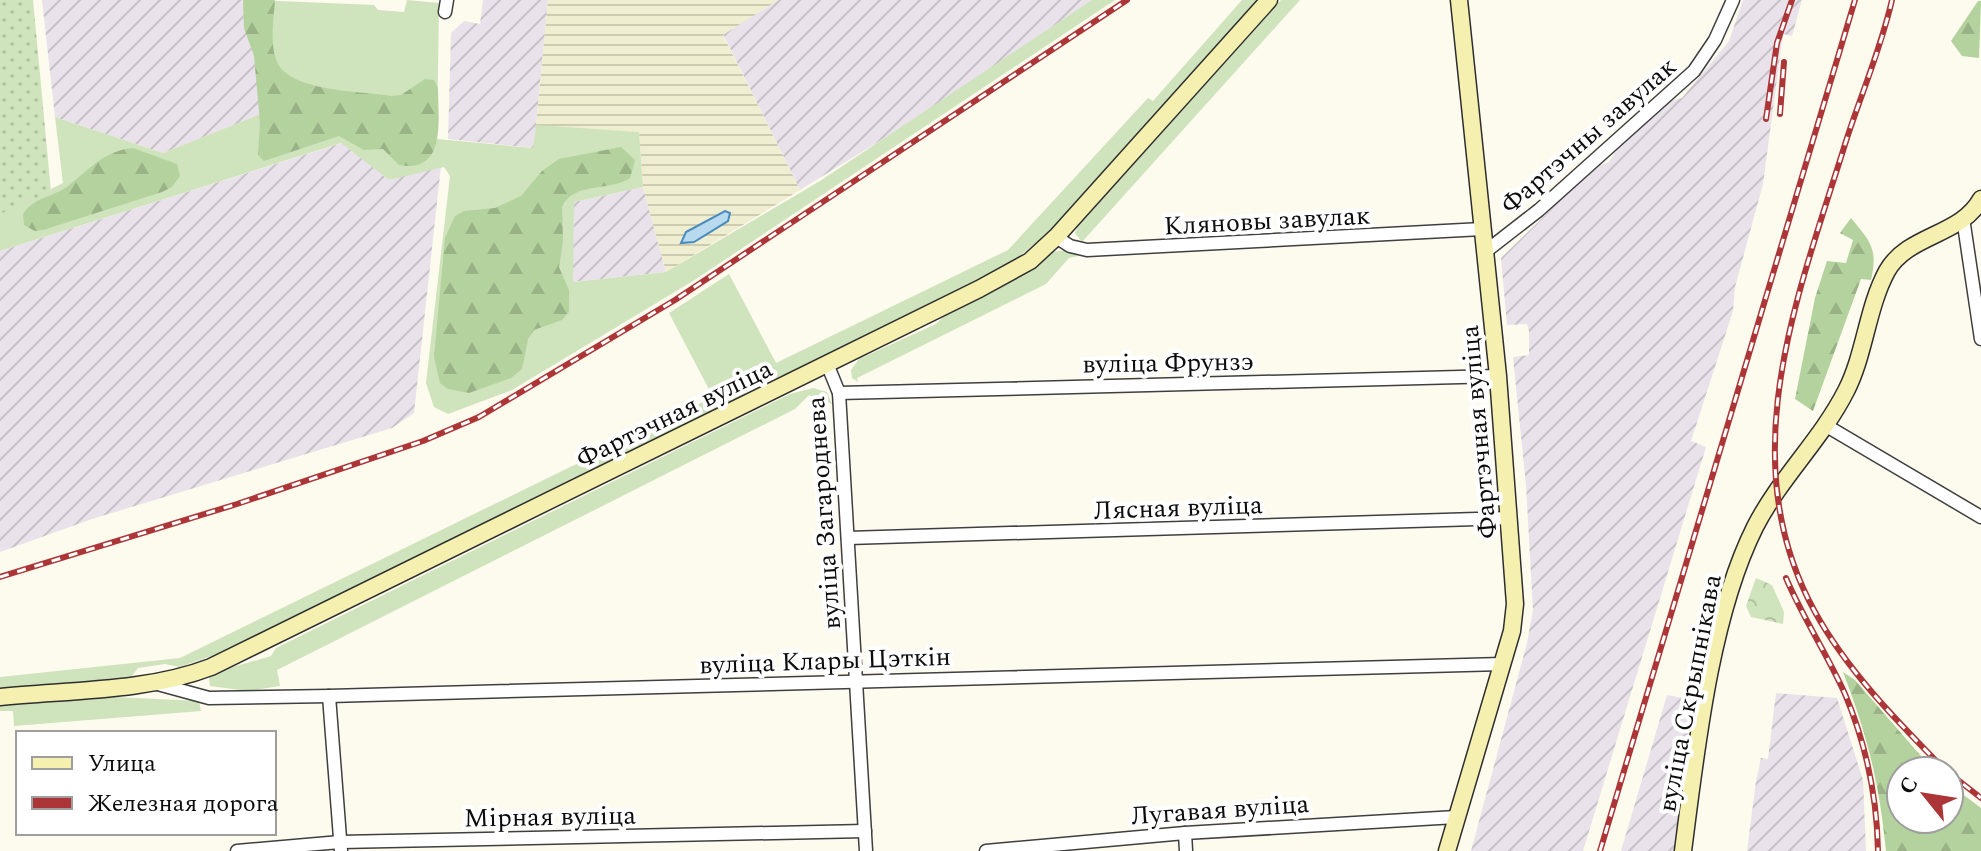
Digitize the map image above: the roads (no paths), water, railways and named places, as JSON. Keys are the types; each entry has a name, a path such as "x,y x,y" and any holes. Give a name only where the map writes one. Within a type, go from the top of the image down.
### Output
{"street":[{"name":"Фартэчная вуліца","path":"0,697 183,677 241,653 828,366 1020,268 1056,237 1269,0"},
{"name":"Фартэчная вуліца","path":"1447,851 1512,631 1515,604 1498,376 1459,0"},
{"name":"Фартэчны завулак","path":"1485,252 1539,210 1694,71 1715,40 1733,0"},
{"name":"вуліца Скрыпнікава","path":"1683,851 1709,685 1735,575 1766,508 1848,388 1881,285 1893,262 1911,246 1963,218 1981,199"},
{"path":"1963,218 1981,339"},
{"name":"Кляновы завулак","path":"1056,237 1070,246 1087,250 1482,229"},
{"name":"вуліца Загароднева","path":"828,366 839,393 866,851"},
{"name":"вуліца Фрунзэ","path":"839,393 1498,376"},
{"path":"1825,425 1981,517"},
{"name":"Лясная вуліца","path":"848,538 1510,518"},
{"name":"вуліца Клары Цэткін","path":"151,682 209,698 1502,664"},
{"path":"329,696 340,847"},
{"name":"Лугавая вуліца","path":"986,851 1185,833 1456,817"},
{"name":"Мірная вуліца","path":"237,851 865,831"},
{"path":"1185,833 1186,851"}],"water":[{"path":"725,211 730,213 728,221 694,242 681,243 686,232"}],"railway":[{"path":"0,577 237,504 423,441 479,417 675,300 1127,0"},
{"path":"1766,119 1777,43 1792,0"},
{"path":"1600,851 1855,0"},
{"path":"1892,0 1793,315 1781,375 1775,435 1777,494 1790,553 1815,612 1875,696 1930,755"},
{"path":"1780,114 1784,62"},
{"path":"1786,578 1838,679 1859,732 1873,791 1878,851"},
{"path":"1965,786 1981,798"}]}
